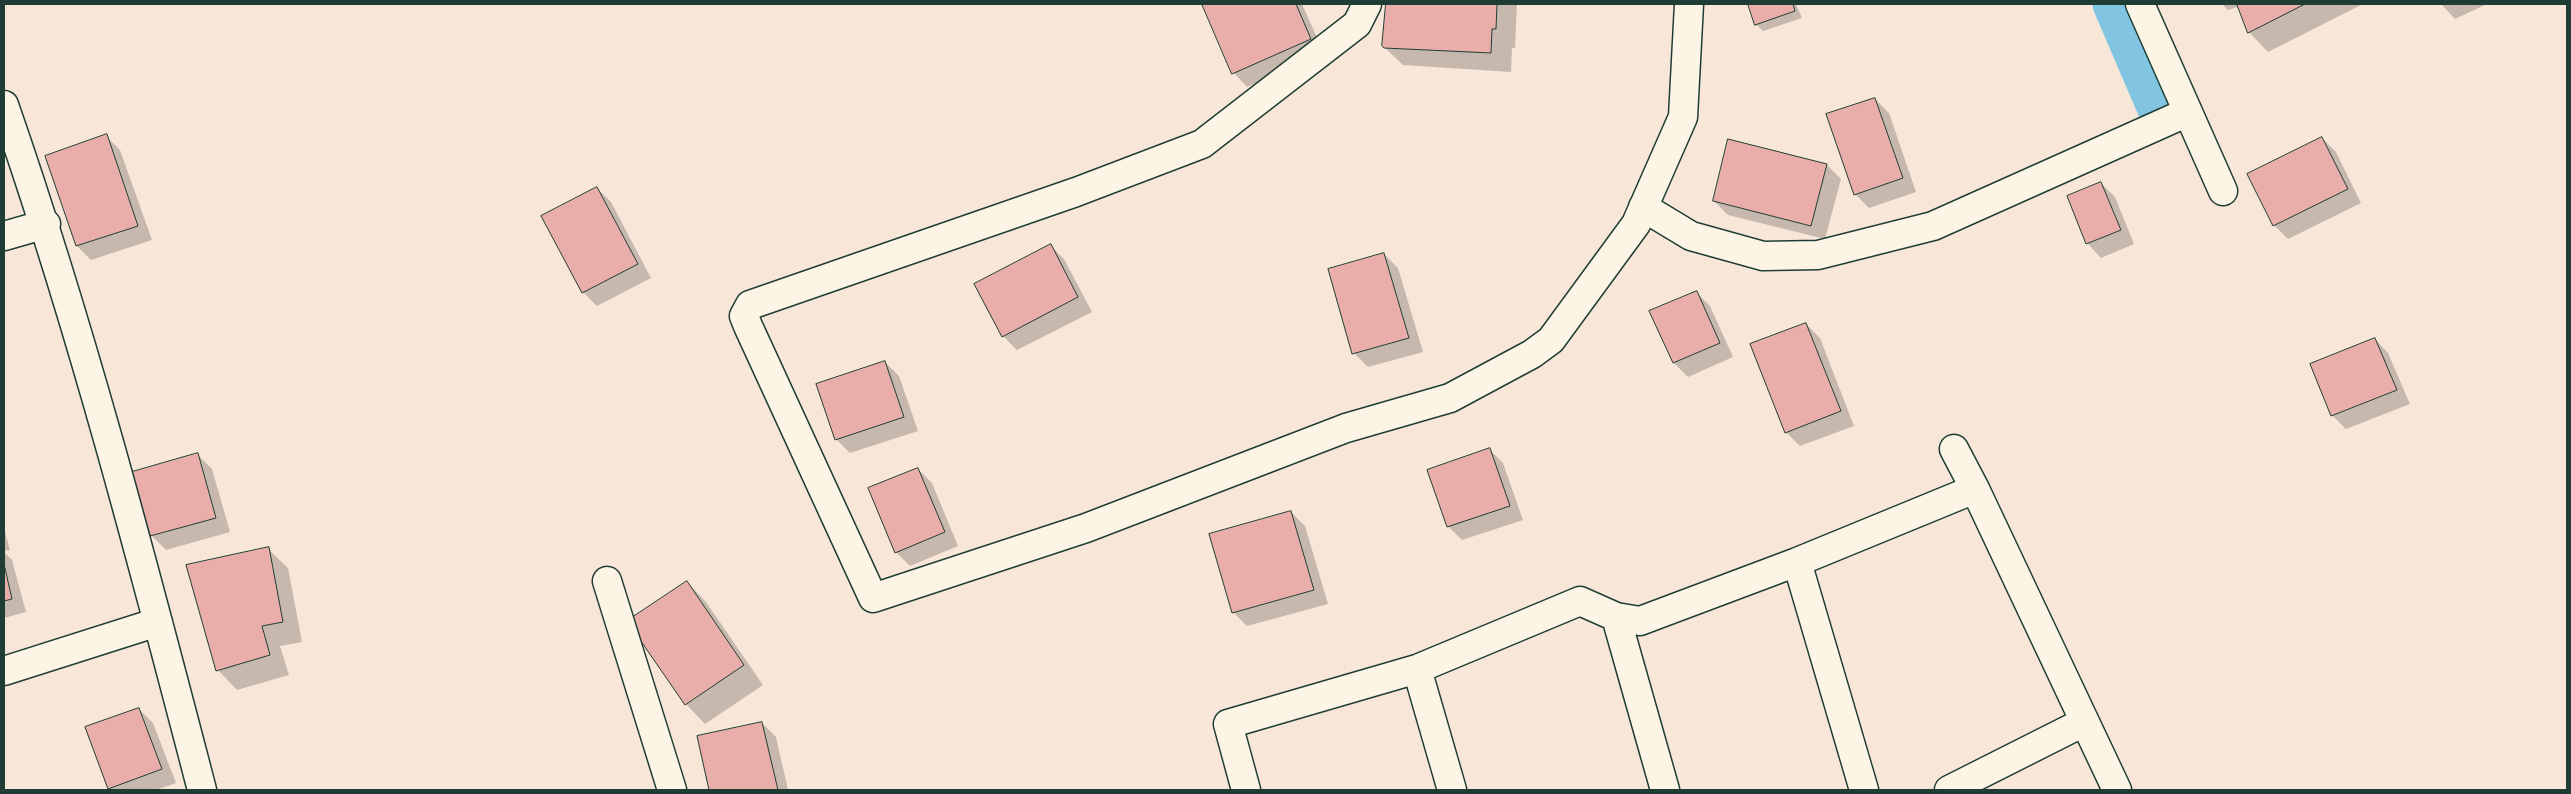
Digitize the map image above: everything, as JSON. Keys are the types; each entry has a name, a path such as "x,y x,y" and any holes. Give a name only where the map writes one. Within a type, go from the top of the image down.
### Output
{"street":[{"path":"1368,4 1357,24 1202,144 1076,192 750,305 744,316 746,321 873,598 1086,528 1346,428 1450,398 1532,354 1551,340 1636,224 1683,117 1689,4"},
{"path":"2140,4 2223,191"},
{"path":"4,105 46,224 158,622 202,790"},
{"path":"1643,207 1692,236 1763,256 1818,255 1933,226 2188,112"},
{"path":"4,236 46,224"},
{"path":"1954,449 1975,489 2117,790"},
{"path":"1246,790 1228,724 1417,668 1580,601 1616,617 1640,621 1797,562 1975,489"},
{"path":"1797,562 1864,790"},
{"path":"607,581 672,790"},
{"path":"1616,617 1665,790"},
{"path":"4,670 158,622"},
{"path":"1417,668 1452,790"},
{"path":"1949,790 2084,722"}],"building":[{"path":"1202,4 1296,4 1311,39 1232,74"},
{"path":"1386,4 1497,4 1496,29 1492,29 1491,53 1384,48 1382,46"},
{"path":"1748,4 1793,4 1795,11 1755,25"},
{"path":"2237,4 2305,4 2248,33"},
{"path":"1875,98 1903,178 1854,195 1826,114"},
{"path":"107,134 138,226 76,246 45,156"},
{"path":"2322,137 2348,189 2273,226 2247,174"},
{"path":"1728,139 1827,164 1811,226 1713,201"},
{"path":"2101,182 2121,230 2086,244 2067,196"},
{"path":"597,187 638,264 582,293 541,216"},
{"path":"1051,244 1078,297 1002,337 974,284"},
{"path":"1384,253 1409,338 1352,354 1328,269"},
{"path":"1697,291 1720,343 1673,363 1649,311"},
{"path":"1806,323 1841,411 1785,433 1750,344"},
{"path":"2375,338 2397,390 2331,416 2310,364"},
{"path":"885,361 904,417 835,440 816,384"},
{"path":"1490,448 1510,506 1447,527 1427,470"},
{"path":"198,453 216,518 150,536 132,472"},
{"path":"918,468 945,532 895,553 868,488"},
{"path":"1291,511 1314,590 1232,613 1209,534"},
{"path":"269,547 283,622 262,626 270,655 216,671 186,565"},
{"path":"4,564 12,599 4,601"},
{"path":"687,581 744,665 685,705 627,621"},
{"path":"139,708 162,769 108,789 85,727"},
{"path":"762,722 778,790 709,790 697,736"}],"waterway":[{"path":"2113,4 2158,109"}]}
